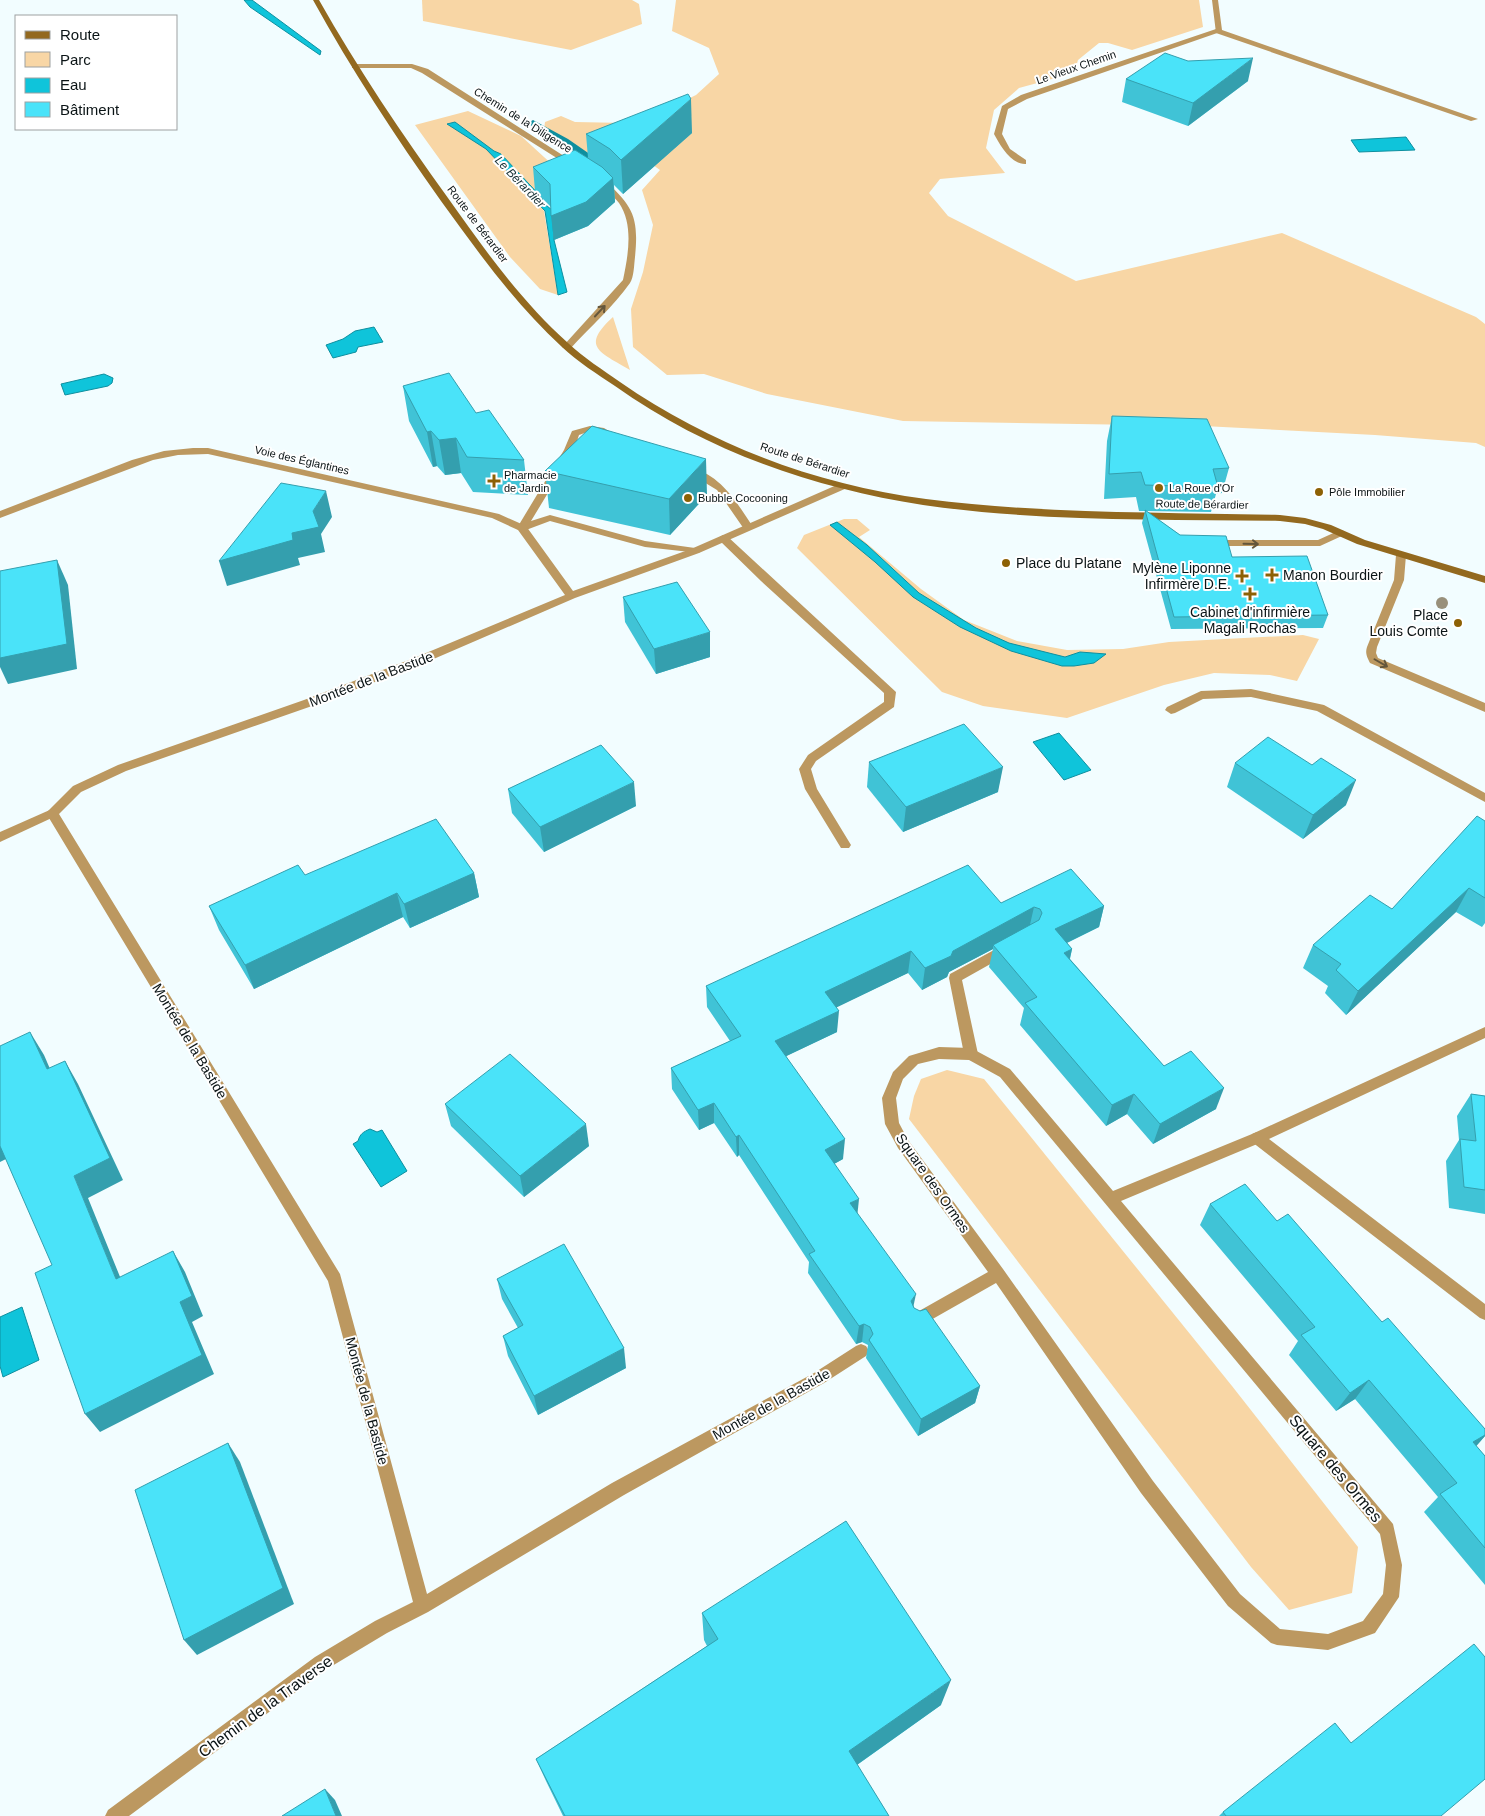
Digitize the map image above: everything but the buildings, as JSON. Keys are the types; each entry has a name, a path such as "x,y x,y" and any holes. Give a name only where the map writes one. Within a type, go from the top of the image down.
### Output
{"main road":[{"name":"Route de Bérardier","path":"316,0 355,66 412,154 482,252 530,310 567,347 634,397 679,424 773,465 843,486 960,506 1067,514 1280,518 1306,521 1401,555 1485,580"}],"street":[{"path":"1214,0 1218,31 1474,120"},
{"name":"Le Vieux Chemin","path":"1024,162 1007,150 998,134 1005,108 1024,97 1218,31"},
{"name":"Chemin de la Diligence","path":"355,66 412,66 425,71 608,187 622,201 631,220 633,238 627,281 567,347"},
{"path":"522,528 569,450 575,432 584,427 596,428 612,436"},
{"name":"Voie des Églantines","path":"0,515 131,464 172,451 188,449 208,451 495,516 522,528"},
{"path":"683,467 711,479 720,487 748,527"},
{"name":"Montée de la Bastide","path":"843,486 695,551 571,596 418,661 308,703 122,768 77,789 52,814 335,1279 422,1606 618,1489 818,1378 861,1351"},
{"path":"1142,515 1156,526"},
{"path":"522,528 550,518 645,544 695,551"},
{"path":"522,528 571,596"},
{"path":"1196,543 1320,543 1340,533"},
{"path":"723,538 765,579 890,692 890,704 812,758 805,768 811,789 846,845"},
{"path":"1401,555 1399,580 1372,647 1371,653 1374,660 1485,708"},
{"path":"1171,710 1201,695 1251,693 1320,708 1485,798"},
{"path":"0,837 52,814"},
{"path":"971,1054 955,978 1013,945"},
{"path":"1112,1198 1258,1138 1485,1032"},
{"name":"Square des Ormes","path":"939,1053 971,1054 1005,1073 1112,1198 1387,1530 1394,1565 1391,1597 1368,1627 1328,1642 1277,1638 1234,1600 1147,1487 998,1274 903,1144 892,1124 889,1098 898,1076 914,1060 939,1053"},
{"path":"1258,1138 1485,1313"},
{"path":"917,1320 998,1274"},
{"name":"Chemin de la Traverse","path":"114,1816 321,1663 381,1627 422,1606"}],"green space":[{"path":"422,0 632,0 639,4 642,24 571,50 423,21"},
{"path":"676,0 1199,0 1203,27 1132,50 1108,43 1099,43 1078,60 1074,73 1019,88 994,110 986,148 1005,173 940,179 929,193 948,216 1076,281 1282,233 1476,317 1485,324 1485,447 1476,443 1375,435 1203,426 903,421 767,394 704,374 667,375 633,347 631,309 643,272 653,225 642,190 660,170 636,153 598,167 544,130 545,122 561,116 575,122 626,123 661,112 696,95 719,74 709,48 672,31"},
{"path":"468,111 521,136 567,178 530,193 544,211 558,295 540,289 510,257 415,125"},
{"path":"613,317 630,370 603,353 598,348 596,342 603,327"},
{"path":"844,519 857,519 870,530 859,537 921,589 964,620 1017,641 1067,650 1123,649 1169,642 1303,635 1319,639 1297,681 1270,675 1214,673 1164,685 1067,718 983,706 942,692 797,548 804,535"},
{"path":"947,1070 984,1079 1232,1386 1358,1547 1352,1593 1289,1610 1251,1567 909,1119 914,1096 921,1079"}],"water":[{"path":"244,0 252,0 321,51 320,55 250,7"},
{"name":"Le Bérardier","path":"455,122 494,151 501,154 543,199 541,201 552,210 554,240 567,292 558,295 545,211 486,149 447,124"},
{"path":"1406,137 1415,150 1359,152 1351,140"},
{"path":"374,327 383,342 358,347 356,352 333,358 326,345 343,339 355,331"},
{"path":"104,374 113,378 112,383 108,386 65,395 61,384"},
{"path":"837,522 867,545 919,593 976,628 1009,643 1065,657 1080,652 1106,654 1094,663 1062,666 1011,651 960,627 913,597 875,562 830,525"},
{"path":"1059,733 1091,770 1064,780 1033,742"},
{"path":"370,1129 377,1132 382,1130 407,1171 381,1187 353,1144 358,1141 365,1131"},
{"path":"22,1307 39,1360 3,1377 0,1366 0,1317"}],"waterway":[{"path":"533,123 565,141 602,166"}],"place":[{"name":"Pharmacie de Jardin","path":"494,481"},
{"name":"La Roue d'Or","path":"1159,488"},
{"name":"Pôle Immobilier","path":"1319,492"},
{"name":"Bubble Cocooning","path":"688,498"},
{"name":"Place du Platane","path":"1006,563"},
{"name":"Manon Bourdier","path":"1272,575"},
{"name":"Mylène Liponne Infirmère D.E.","path":"1242,576"},
{"name":"Cabinet d'infirmière Magali Rochas","path":"1250,594"},
{"name":"Place Louis Comte","path":"1458,623"}]}
